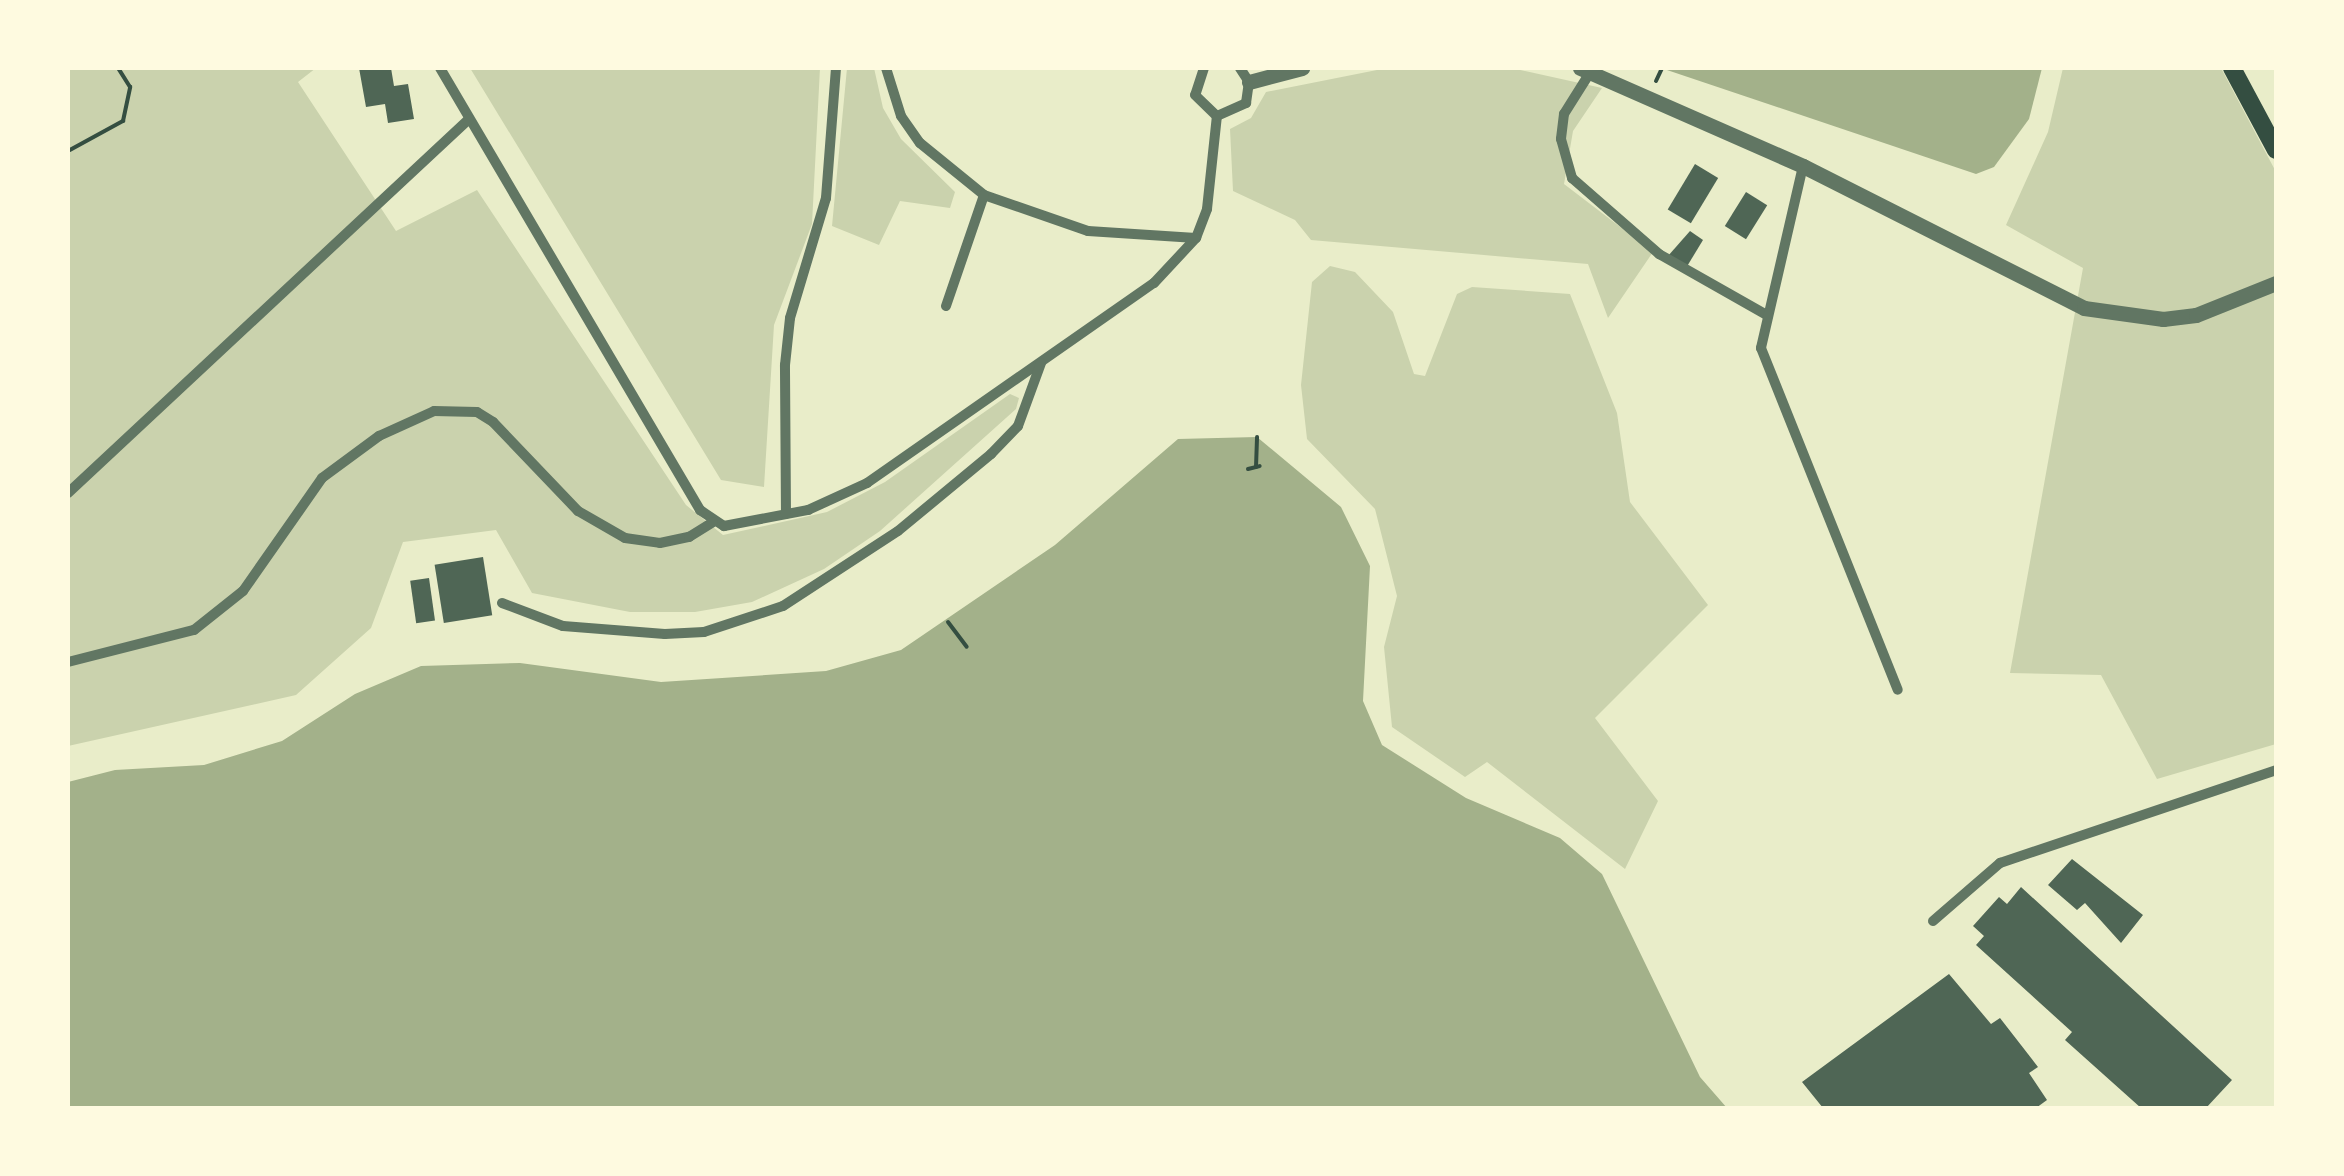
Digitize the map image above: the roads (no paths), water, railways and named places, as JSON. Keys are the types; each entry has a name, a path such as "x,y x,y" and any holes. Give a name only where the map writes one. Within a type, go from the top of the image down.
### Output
{"main road":[{"path":"2232,68 2276,150"}],"street":[{"path":"440,68 713,522"},
{"path":"786,514 784,366 790,318 826,198 836,68"},
{"path":"886,68 901,116 920,143 984,195 1088,231 1196,238"},
{"path":"1185,68 1201,71 1195,95 1217,116"},
{"path":"1217,116 1238,112 1244,75 1302,68"},
{"path":"1765,314 1658,254 1572,178 1561,139 1564,114 1586,69 1803,166 2084,308 2180,317 2276,282"},
{"path":"68,662 194,630 243,591 322,478 378,436 434,411 477,412 493,422 578,510 624,538 660,543 690,537 713,522 737,525 786,514 867,483 1154,283 1196,238 1207,209 1217,116"},
{"path":"68,493 469,118"},
{"path":"1803,166 1765,314 1761,348 1898,690"},
{"path":"946,306 984,195"},
{"path":"502,604 563,626 666,634 704,632 783,606 898,531 990,454 1018,426 1041,362"},
{"path":"1933,921 2000,864 2276,770"}]}
